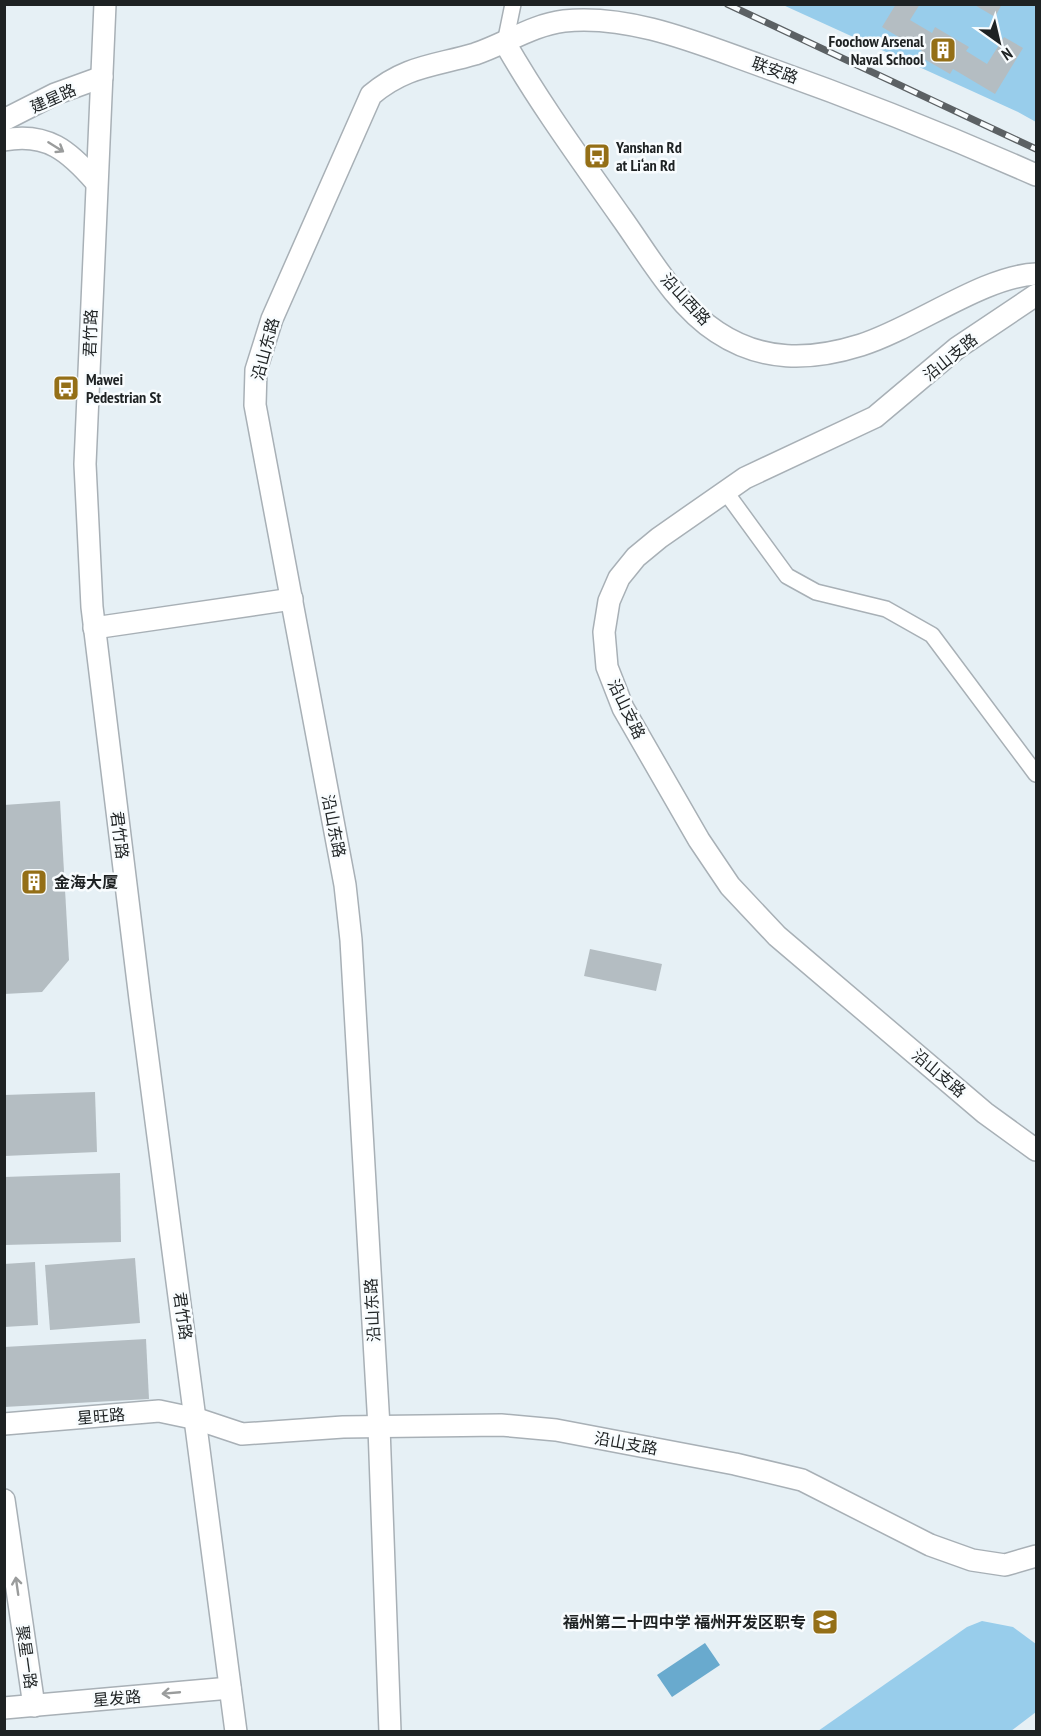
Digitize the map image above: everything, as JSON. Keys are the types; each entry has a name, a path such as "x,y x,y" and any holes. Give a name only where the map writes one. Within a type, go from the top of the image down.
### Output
{"street":[{"name":"君竹路","path":"105,4 85,464 94,628 236,1731"},
{"path":"505,43 513,4"},
{"name":"联安路","path":"505,43 533,28 566,21 647,29 689,40 856,99 1036,175"},
{"name":"沿山西路","path":"505,43 534,93 667,282 706,324 744,346 780,356 802,358 829,354 888,335 1002,280 1036,274"},
{"name":"沿山东路","path":"390,1731 379,1427 351,940 345,885 255,405 256,370 272,319 371,95 399,74 505,43"},
{"name":"建星路","path":"4,120 55,94 102,77"},
{"path":"4,140 30,137 43,139 70,156 96,182"},
{"name":"沿山支路","path":"1036,295 957,348 875,417 770,465 725,491 645,548 630,563 614,588 605,621 604,644 610,677 623,708 699,840 741,900 777,936 928,1065 985,1113 1036,1150"},
{"path":"725,491 787,576 816,592 886,609 932,635 1036,774"},
{"path":"94,628 292,599"},
{"name":"星旺路","path":"4,1424 159,1411 197,1419"},
{"name":"沿山支路","path":"197,1419 242,1434 379,1427 501,1425 556,1430 735,1464 802,1480 930,1545 972,1560 1005,1565 1036,1556"},
{"name":"聚星一路","path":"4,1500 34,1706"},
{"name":"星发路","path":"4,1708 230,1688"}],"shaded area":[{"path":"783,5 1036,5 1036,122 1018,112"},
{"path":"982,1621 1013,1627 1036,1644 1036,1712 1011,1731 818,1731 967,1627"},
{"path":"705,1643 720,1665 672,1697 657,1675"}],"building":[{"name":"Foochow Arsenal Naval School","path":"896,4 920,4 910,20 932,33 935,27 969,47 966,51 987,64 1004,37 1023,48 995,94 953,69 950,74 919,56 922,51 882,27"},
{"path":"973,4 1002,4 995,17"},
{"name":"金海大厦","path":"60,801 69,960 42,992 4,994 4,805"},
{"path":"590,949 662,964 656,991 584,976"},
{"path":"95,1092 97,1152 4,1156 4,1095"},
{"path":"120,1173 121,1242 4,1245 4,1177"},
{"path":"135,1258 140,1323 50,1330 45,1265"},
{"path":"35,1262 38,1325 4,1327 4,1264"},
{"path":"146,1339 149,1399 4,1407 4,1347"}],"railway":[{"path":"727,4 1036,149"}],"place":[{"name":"Foochow Arsenal Naval School","path":"943,50"},
{"name":"Yanshan Rd at Li‘an Rd","path":"597,156"},
{"name":"Mawei Pedestrian St","path":"66,388"},
{"name":"金海大厦","path":"34,882"},
{"name":"福州第二十四中学 福州开发区职专","path":"825,1622"}]}
